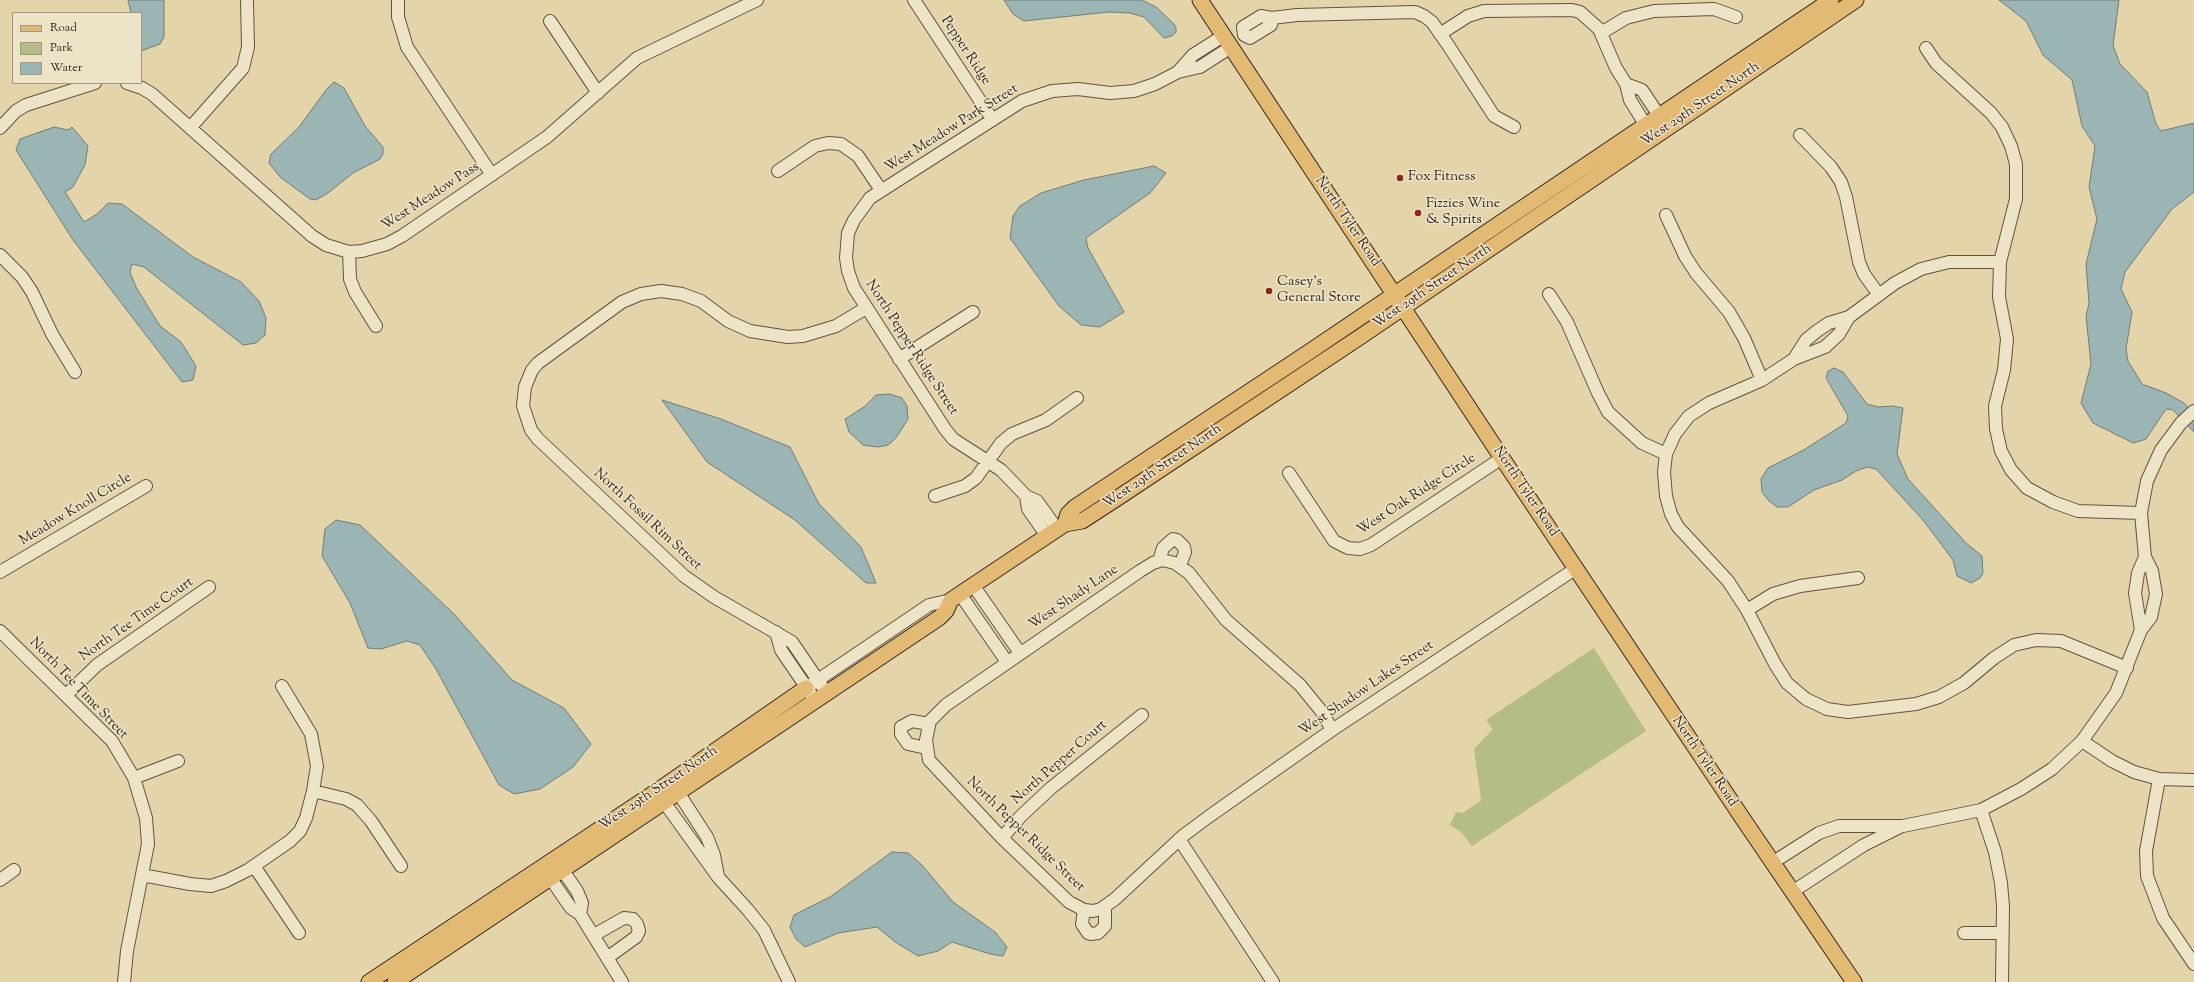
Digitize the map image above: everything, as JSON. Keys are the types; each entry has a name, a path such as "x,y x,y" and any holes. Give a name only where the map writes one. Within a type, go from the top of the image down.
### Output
{"main road":[{"name":"North Tyler Road","path":"1200,0 1502,458 1772,863 1854,982"},
{"name":"West 29th Street North","path":"1663,122 1831,0"},
{"name":"West 29th Street North","path":"373,981 661,797 816,690 938,618 946,611 956,597 1057,530 1082,521 1394,294 1856,0"},
{"name":"West 29th Street North","path":"1243,405 1403,307 1649,131"},
{"name":"West 29th Street North","path":"395,982 552,868"}],"street":[{"path":"190,128 243,68 248,47 247,0"},
{"path":"398,0 398,17 407,47 492,175"},
{"name":"West Meadow Pass","path":"130,84 142,88 152,94 312,236 326,245 349,252 362,251 387,244 492,175 558,129 637,58 757,0"},
{"name":"Pepper Ridge","path":"914,0 992,119"},
{"path":"1601,33 1626,18 1654,11 1714,9 1736,17"},
{"path":"1440,34 1468,16 1484,10 1572,10 1580,12 1590,20 1601,33 1616,68 1626,84 1630,100 1649,131"},
{"name":"West Meadow Park Street","path":"881,190 1022,101 1052,91 1078,89 1110,93 1134,91 1155,84 1178,72 1200,67 1228,43 1244,35 1250,38 1271,25 1272,18 1297,15 1415,12 1428,19 1440,34 1494,116 1514,127"},
{"path":"550,21 598,93"},
{"path":"1926,48 1936,63 1991,113 2002,127 2011,146 2016,164 2016,199 2000,262 1999,297 2007,339 2004,370 1995,406 1996,430 2001,451 2010,470 2027,488 2053,502 2078,511 2141,513"},
{"path":"0,128 16,111 26,105 63,88 89,84"},
{"path":"1626,84 1642,90 1663,122"},
{"path":"1800,134 1831,167 1841,182 1846,197 1859,262 1864,274 1879,295"},
{"path":"778,171 815,146 828,143 841,144 858,156 881,190"},
{"name":"North Pepper Ridge Street","path":"881,190 870,198 854,220 848,233 846,258 848,271 854,288 899,360 953,439 990,461 1001,470 1026,496 1038,501 1057,530"},
{"path":"1666,215 1685,256 1696,273 1729,312 1744,338 1762,380"},
{"path":"349,252 350,280 355,292 376,326"},
{"path":"0,255 25,282 52,334 75,372"},
{"path":"2000,262 1949,262 1921,268 1895,283 1849,318 1839,334 1825,347 1794,359 1762,380 1710,403 1690,416 1675,434 1666,454 1664,472 1666,496 1671,514 1678,527 1728,581 1747,610 1775,664 1787,683 1806,699 1827,708 1848,712 1916,704 1939,697 1964,683 1994,658 2014,645 2036,640 2061,641 2127,668"},
{"name":"North Fossil Rim Street","path":"816,690 802,657 792,642 714,597 684,576 538,438 531,430 523,406 526,387 532,370 538,363 622,302 641,294 661,291 682,294 701,301 728,321 750,331 788,337 803,336 836,326 866,308"},
{"path":"1549,294 1567,322 1598,393 1608,412 1642,443 1666,454"},
{"path":"899,360 973,312"},
{"path":"1794,359 1806,340 1817,331 1829,323 1849,318"},
{"path":"935,496 965,486 976,478 990,461 1001,443 1012,434 1046,420 1077,398"},
{"path":"2141,630 2135,593 2138,573 2144,557 2141,513 2147,481 2158,456 2181,422 2194,411"},
{"name":"West Oak Ridge Circle","path":"1289,473 1334,541 1348,548 1360,549 1371,545 1502,458"},
{"name":"Meadow Knoll Circle","path":"0,572 146,486"},
{"path":"1180,566 1185,552 1184,547 1177,540 1173,539 1163,548 1159,561 1168,561 1180,566 1189,573 1226,620 1300,685 1322,712 1332,730"},
{"path":"1772,863 1819,833 1839,826 1903,826 1982,810 2021,789 2052,769 2082,741 2116,693 2141,630 2151,617 2156,594 2152,571 2144,557"},
{"name":"West Shady Lane","path":"1007,662 1140,570 1159,561"},
{"name":"West Shadow Lakes Street","path":"1179,839 1210,815 1332,730 1576,568"},
{"path":"1747,610 1773,594 1800,586 1858,578"},
{"path":"973,585 1020,653"},
{"name":"North Tee Time Court","path":"66,695 97,665 209,587"},
{"path":"929,724 912,722 901,727 900,734 908,744 926,748 929,724 946,705 1007,662 956,597"},
{"name":"North Tee Time Street","path":"0,631 112,741 134,778 146,818 148,844 127,951 124,982"},
{"path":"776,632 781,650 791,664 816,690"},
{"path":"791,664 802,657"},
{"path":"142,874 190,884 211,886 226,881 254,866 290,841 300,831 306,818 313,791 317,766 311,734 282,686"},
{"name":"North Pepper Court","path":"1002,838 1021,816 1051,788 1142,715"},
{"path":"2082,741 2112,761 2134,772 2159,779 2194,780"},
{"name":"North Pepper Ridge Street","path":"926,748 930,760 1002,838 1069,902 1084,910 1093,911 1105,907"},
{"path":"134,778 178,761"},
{"path":"2159,779 2146,851 2147,876 2163,918 2194,964"},
{"path":"675,787 707,837 714,855 718,877"},
{"path":"313,791 346,799 357,805 371,821 401,866"},
{"path":"661,797 718,877 764,930 789,982"},
{"path":"1982,810 1995,852 2001,883 2003,906 2002,982"},
{"path":"1792,892 1864,846 1903,826"},
{"path":"1084,910 1082,924 1088,933 1098,933 1104,926 1105,907 1179,839 1273,982"},
{"path":"254,866 299,933"},
{"path":"552,868 571,908 580,914 622,982"},
{"path":"0,880 14,870"},
{"path":"594,935 624,918 633,919 637,924 639,931 636,937 607,958"},
{"path":"1964,932 2002,933"}],"green space":[{"path":"1594,648 1646,731 1472,846 1462,833 1450,825 1456,812 1463,813 1481,800 1474,749 1493,729 1486,720"}],"water":[{"path":"128,0 164,0 164,37 160,44 142,51 142,12 131,12"},
{"path":"1004,0 1142,0 1156,7 1173,23 1176,27 1176,32 1172,36 1164,38 1144,17 1130,13 1109,12 1024,21 1013,14"},
{"path":"1999,0 2119,0 2113,45 2120,64 2147,92 2156,124 2161,131 2194,123 2194,192 2172,209 2125,272 2121,289 2132,312 2126,349 2128,361 2142,384 2166,393 2184,403 2194,414 2194,432 2173,410 2166,409 2146,439 2133,443 2093,423 2081,403 2091,364 2086,316 2089,303 2086,264 2097,219 2089,187 2095,146 2082,126 2072,80 2043,55 2026,21"},
{"path":"334,82 344,88 365,126 383,147 383,154 380,159 353,173 328,193 316,200 310,199 280,177 269,163 271,154 299,127 326,90"},
{"path":"54,127 68,130 72,127 88,146 85,165 73,187 65,192 84,222 97,214 108,203 122,204 193,257 241,282 259,301 266,318 265,335 256,343 243,345 144,267 132,264 130,272 136,287 160,326 181,342 196,366 193,380 182,382 73,240 16,150 20,139"},
{"path":"1154,166 1166,173 1150,193 1086,238 1088,248 1124,312 1100,327 1081,325 1059,306 1010,238 1013,216 1020,206 1041,193 1084,180"},
{"path":"1834,368 1843,372 1867,404 1878,407 1893,406 1903,408 1897,454 1908,479 1966,543 1982,556 1983,573 1980,578 1971,583 1957,576 1953,560 1923,520 1876,469 1867,467 1856,471 1842,480 1814,490 1788,507 1777,507 1769,501 1762,492 1761,479 1768,468 1802,451 1846,423 1848,416 1826,378 1828,371"},
{"path":"889,394 902,398 907,406 908,419 896,438 888,445 878,447 863,445 849,432 845,419 864,407 876,395"},
{"path":"662,400 721,419 790,447 819,504 861,547 876,583 866,583 795,520 707,462"},
{"path":"336,520 360,525 454,614 512,680 564,708 591,744 573,767 540,789 514,794 499,785 436,669 420,645 407,641 381,649 368,648 350,603 322,556 325,529"},
{"path":"892,852 908,853 922,865 953,902 995,932 1007,947 1003,956 990,954 952,942 938,951 918,956 895,942 877,927 838,933 805,947 796,939 790,927 794,915 830,897"}],"place":[{"name":"Fox Fitness","path":"1400,178"},
{"name":"Fizzies Wine & Spirits","path":"1418,213"},
{"name":"Casey's General Store","path":"1269,291"}]}
